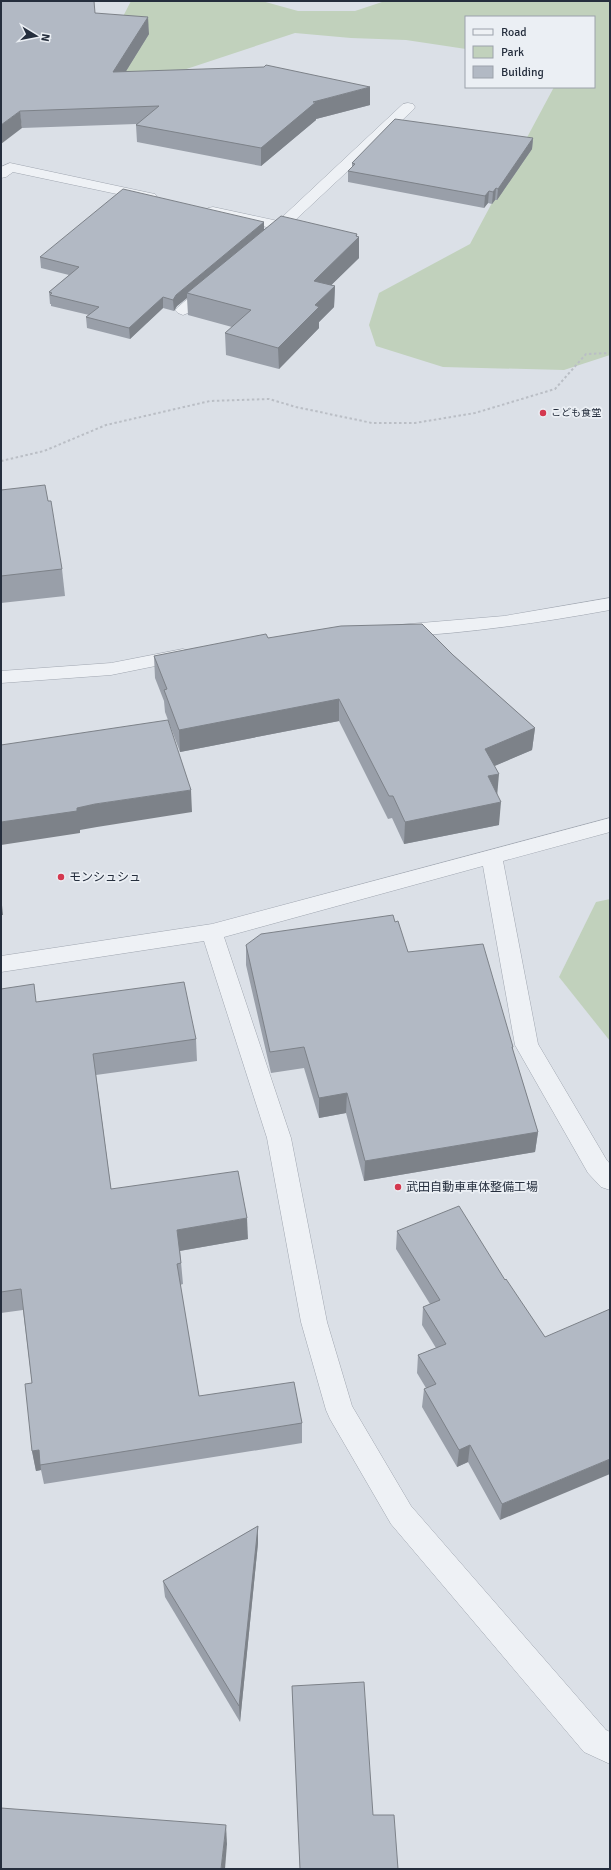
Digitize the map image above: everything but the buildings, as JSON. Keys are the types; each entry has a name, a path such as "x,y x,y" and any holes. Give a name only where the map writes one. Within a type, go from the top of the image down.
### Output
{"street":[{"path":"259,246 283,226 408,107"},
{"path":"1,174 10,167 166,200"},
{"path":"197,207 283,226"},
{"path":"182,310 224,275"},
{"path":"382,631 436,629 550,616 610,604"},
{"path":"1,677 111,669 196,653"},
{"path":"1,964 212,932 610,825"},
{"path":"492,857 527,1045 597,1166 610,1180"},
{"path":"212,932 279,1138 314,1322 340,1410 401,1516 596,1741 610,1748"}],"path":[{"path":"1,461 44,451 106,425 210,401 269,399 296,407 372,423 415,423 475,413 555,388 586,354 610,353"}],"green space":[{"path":"131,1 262,1 298,11 355,11 385,1 610,1 610,355 564,370 443,367 376,346 369,325 379,293 470,244 553,88 595,88 595,16 465,16 465,49 406,40 351,38 295,33 129,88 96,69"},
{"path":"610,899 610,1041 559,977 596,902"}],"place":[{"name":"こども食堂","path":"543,413"},
{"name":"モンシュシュ","path":"61,877"},
{"name":"武田自動車車体整備工場","path":"398,1187"}]}
